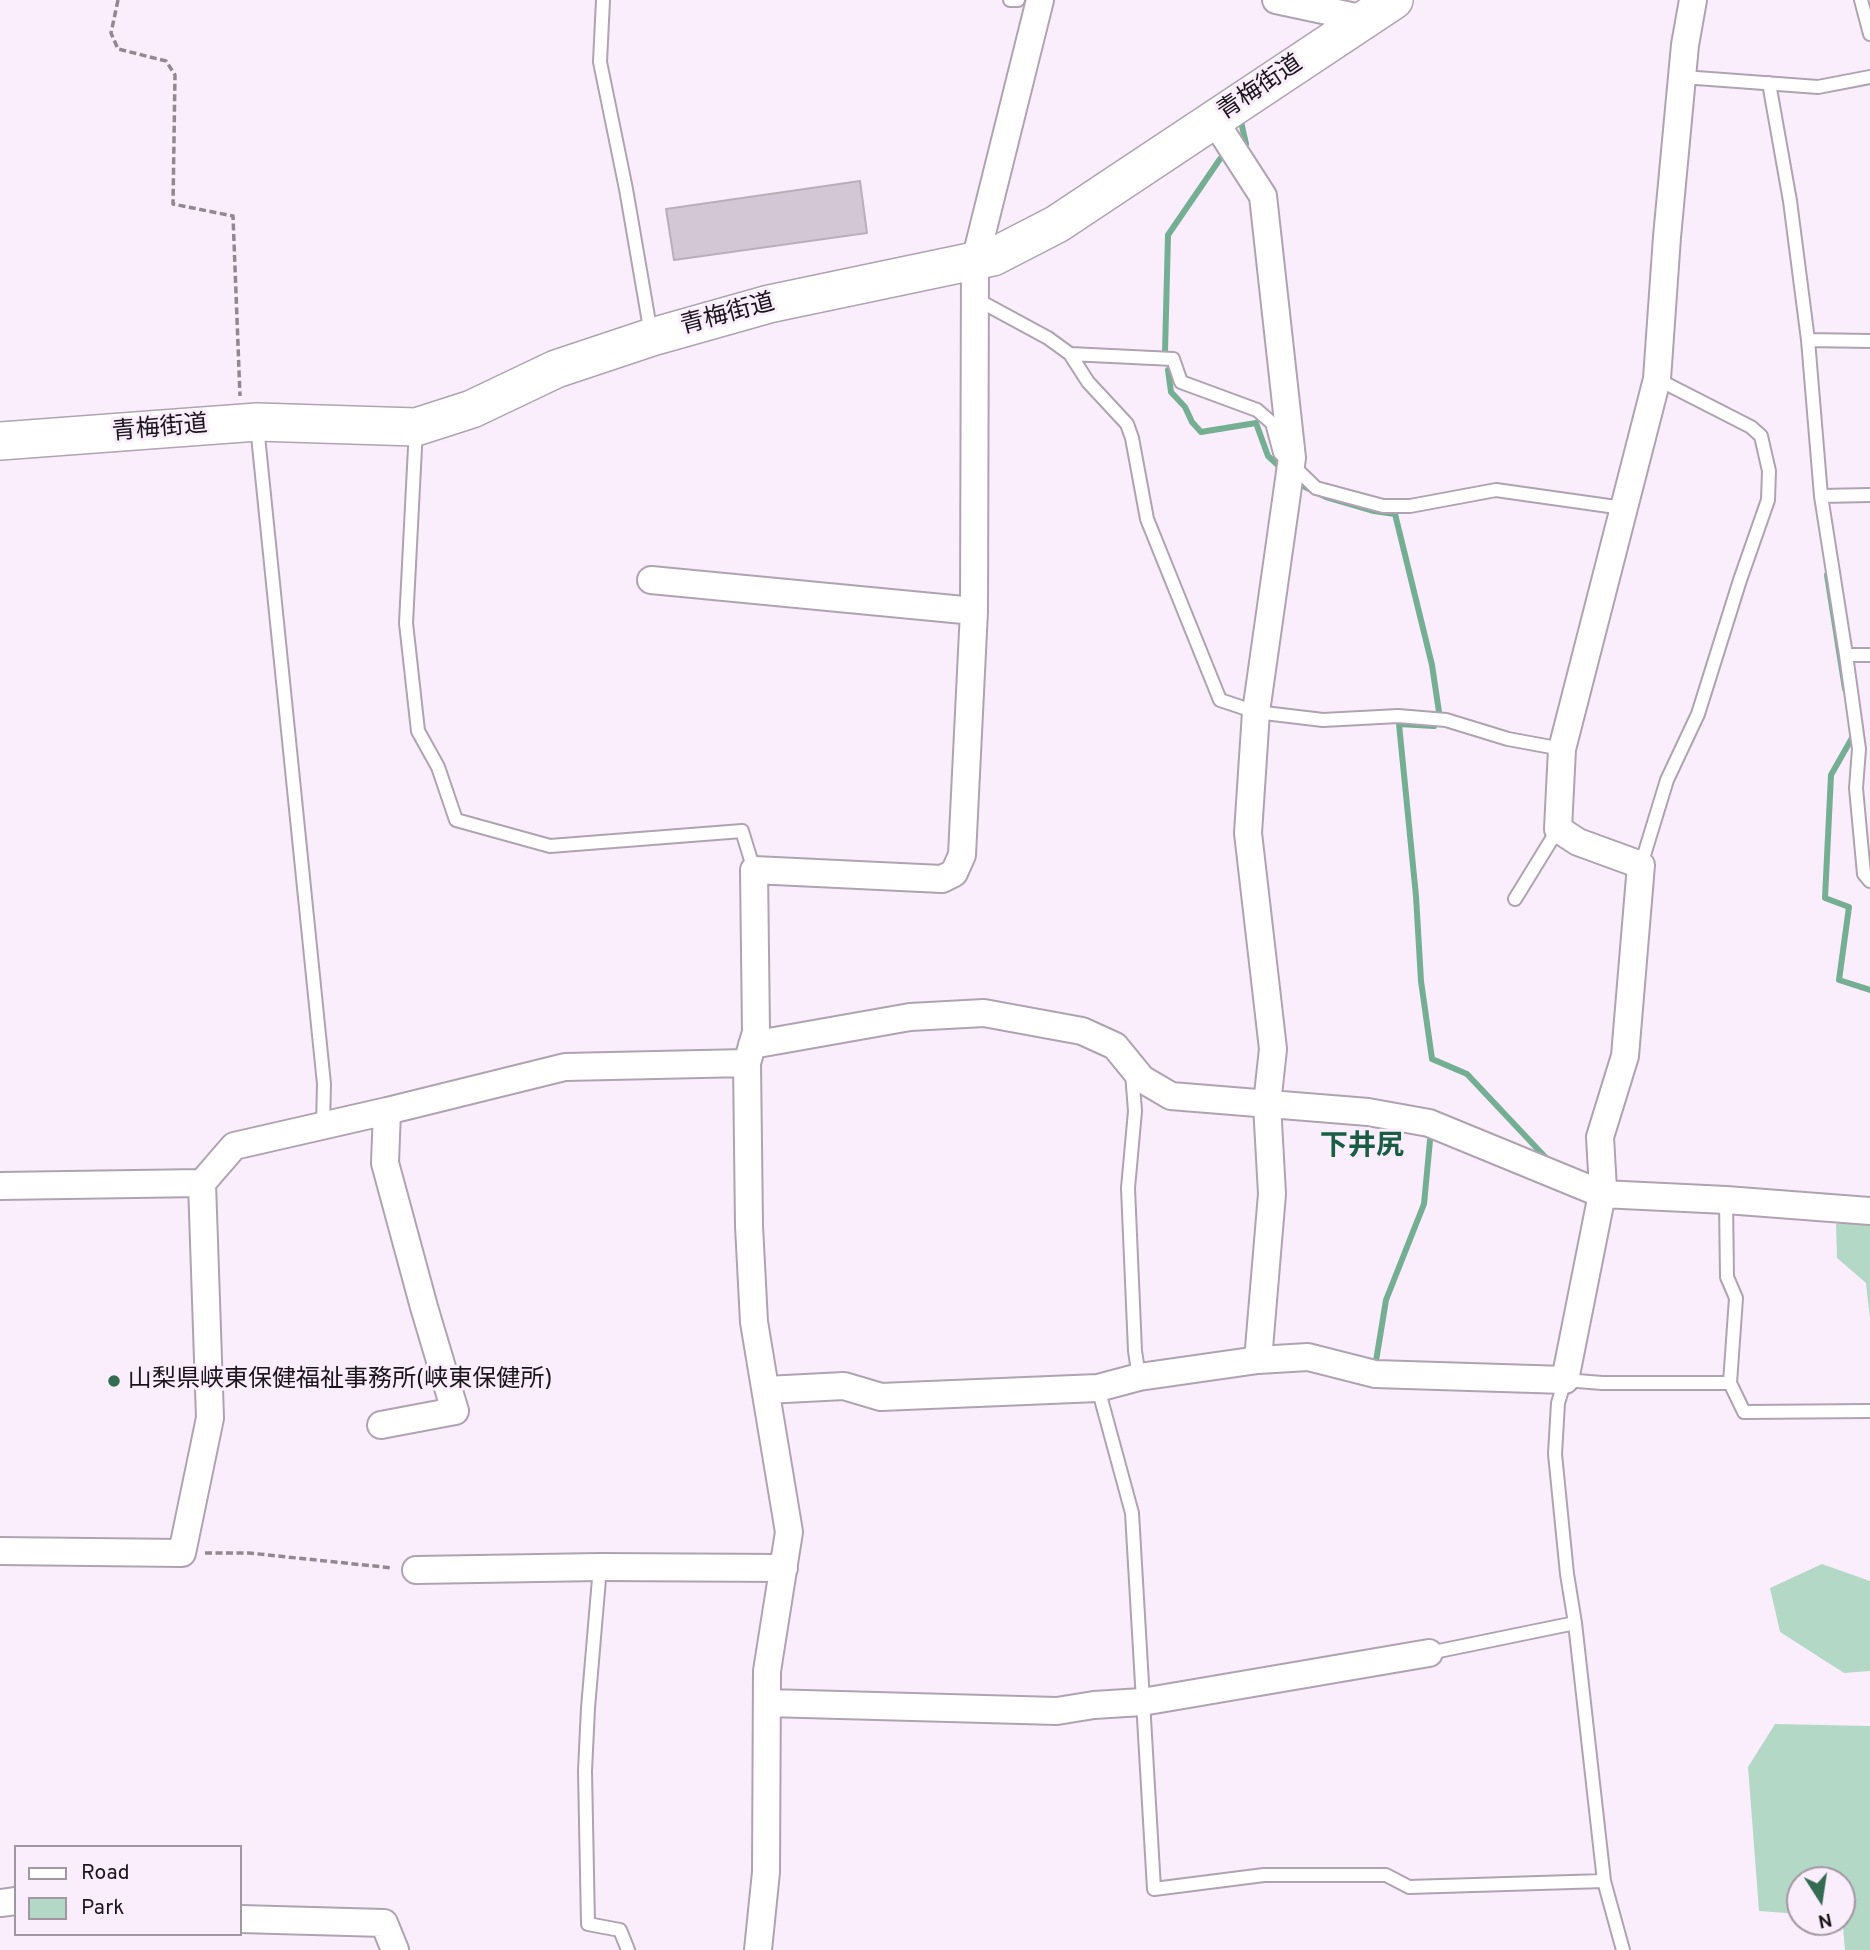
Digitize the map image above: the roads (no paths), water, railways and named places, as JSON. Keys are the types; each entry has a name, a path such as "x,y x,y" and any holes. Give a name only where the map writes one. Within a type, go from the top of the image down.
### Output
{"main road":[{"name":"青梅街道","path":"0,441 249,423 416,427 472,409 556,369 652,337 769,304 993,257 1057,224 1380,9"}],"street":[{"path":"758,1950 766,1872 766,1671 789,1532 753,1308 749,1226 750,1054 756,1032 754,870 942,879 954,873 962,855 974,611 975,261 1040,0"},
{"path":"1276,0 1380,9"},
{"path":"766,1390 844,1386 881,1397 1098,1388 1139,1377 1258,1360 1308,1357 1375,1374 1566,1380 1603,1191 1600,1137 1625,1056 1641,865 1578,842 1558,829 1562,749 1657,379 1685,46 1693,0"},
{"path":"1214,120 1263,196 1292,458 1256,712 1248,833 1273,1049 1267,1104 1272,1194 1258,1360"},
{"path":"651,580 974,611"},
{"path":"0,1551 182,1553 210,1418 202,1183 234,1146 565,1067 750,1054 910,1017 984,1013 1082,1031 1115,1046 1142,1079 1171,1096 1368,1112 1429,1123 1603,1191 1870,1211"},
{"path":"382,1426 455,1411 385,1163 387,1111"},
{"path":"0,1186 202,1183"},
{"path":"416,1570 784,1568"},
{"path":"768,1703 1056,1711 1094,1704 1142,1702 1429,1653"},
{"path":"242,1919 384,1923 395,1950"}],"lane":[{"path":"603,0 600,62 652,337"},
{"path":"1010,0 1018,0"},
{"path":"1861,0 1870,34"},
{"path":"1683,77 1818,87 1870,77"},
{"path":"1769,83 1790,201 1808,340 1821,496 1858,750 1856,788 1864,874 1870,881"},
{"path":"976,299 1048,338 1070,354 1088,382 1127,424 1147,519 1220,700 1256,712 1323,720 1398,716 1446,720 1508,739 1562,749"},
{"path":"1808,340 1870,341"},
{"path":"1070,354 1173,359 1181,382 1257,410 1272,422 1280,453 1316,488 1383,506 1410,506 1496,490 1623,508"},
{"path":"1641,865 1667,780 1698,714 1740,580 1769,500 1769,471 1761,436 1751,428 1657,379"},
{"path":"249,423 324,1084 323,1126"},
{"path":"416,427 406,623 418,732 439,767 456,820 550,846 742,831 754,870"},
{"path":"1821,496 1870,495"},
{"path":"1846,655 1870,655"},
{"path":"1515,899 1558,829"},
{"path":"1132,1066 1135,1111 1128,1188 1135,1351 1139,1377"},
{"path":"1726,1200 1727,1278 1736,1298 1730,1383 1744,1412 1870,1411"},
{"path":"1623,1950 1604,1881 1567,1574 1555,1454 1558,1403 1566,1380 1602,1383 1730,1383"},
{"path":"1098,1388 1132,1513 1154,1889 1264,1875 1386,1875 1409,1887 1604,1881"},
{"path":"600,1567 586,1758 588,1924 620,1930 628,1950"},
{"path":"1429,1653 1575,1623"}],"waterway":[{"path":"1240,117 1246,144"},
{"path":"1165,352 1168,235 1220,159"},
{"path":"1168,370 1171,392 1185,407 1192,422 1201,432 1256,423 1268,456 1282,469"},
{"path":"1305,487 1326,497 1374,511 1395,514 1432,665 1439,712"},
{"path":"1827,575 1845,689"},
{"path":"1434,726 1399,724 1416,896 1421,981 1432,1059 1467,1074 1548,1160"},
{"path":"1852,734 1831,775 1825,898 1849,907 1839,980 1870,990"},
{"path":"1376,1361 1386,1300 1424,1204 1431,1130"}],"place":[{"name":"山梨県峡東保健福祉事務所(峡東保健所)","path":"114,1381"}],"district":[{"name":"下井尻","path":"1362,1148"}]}
